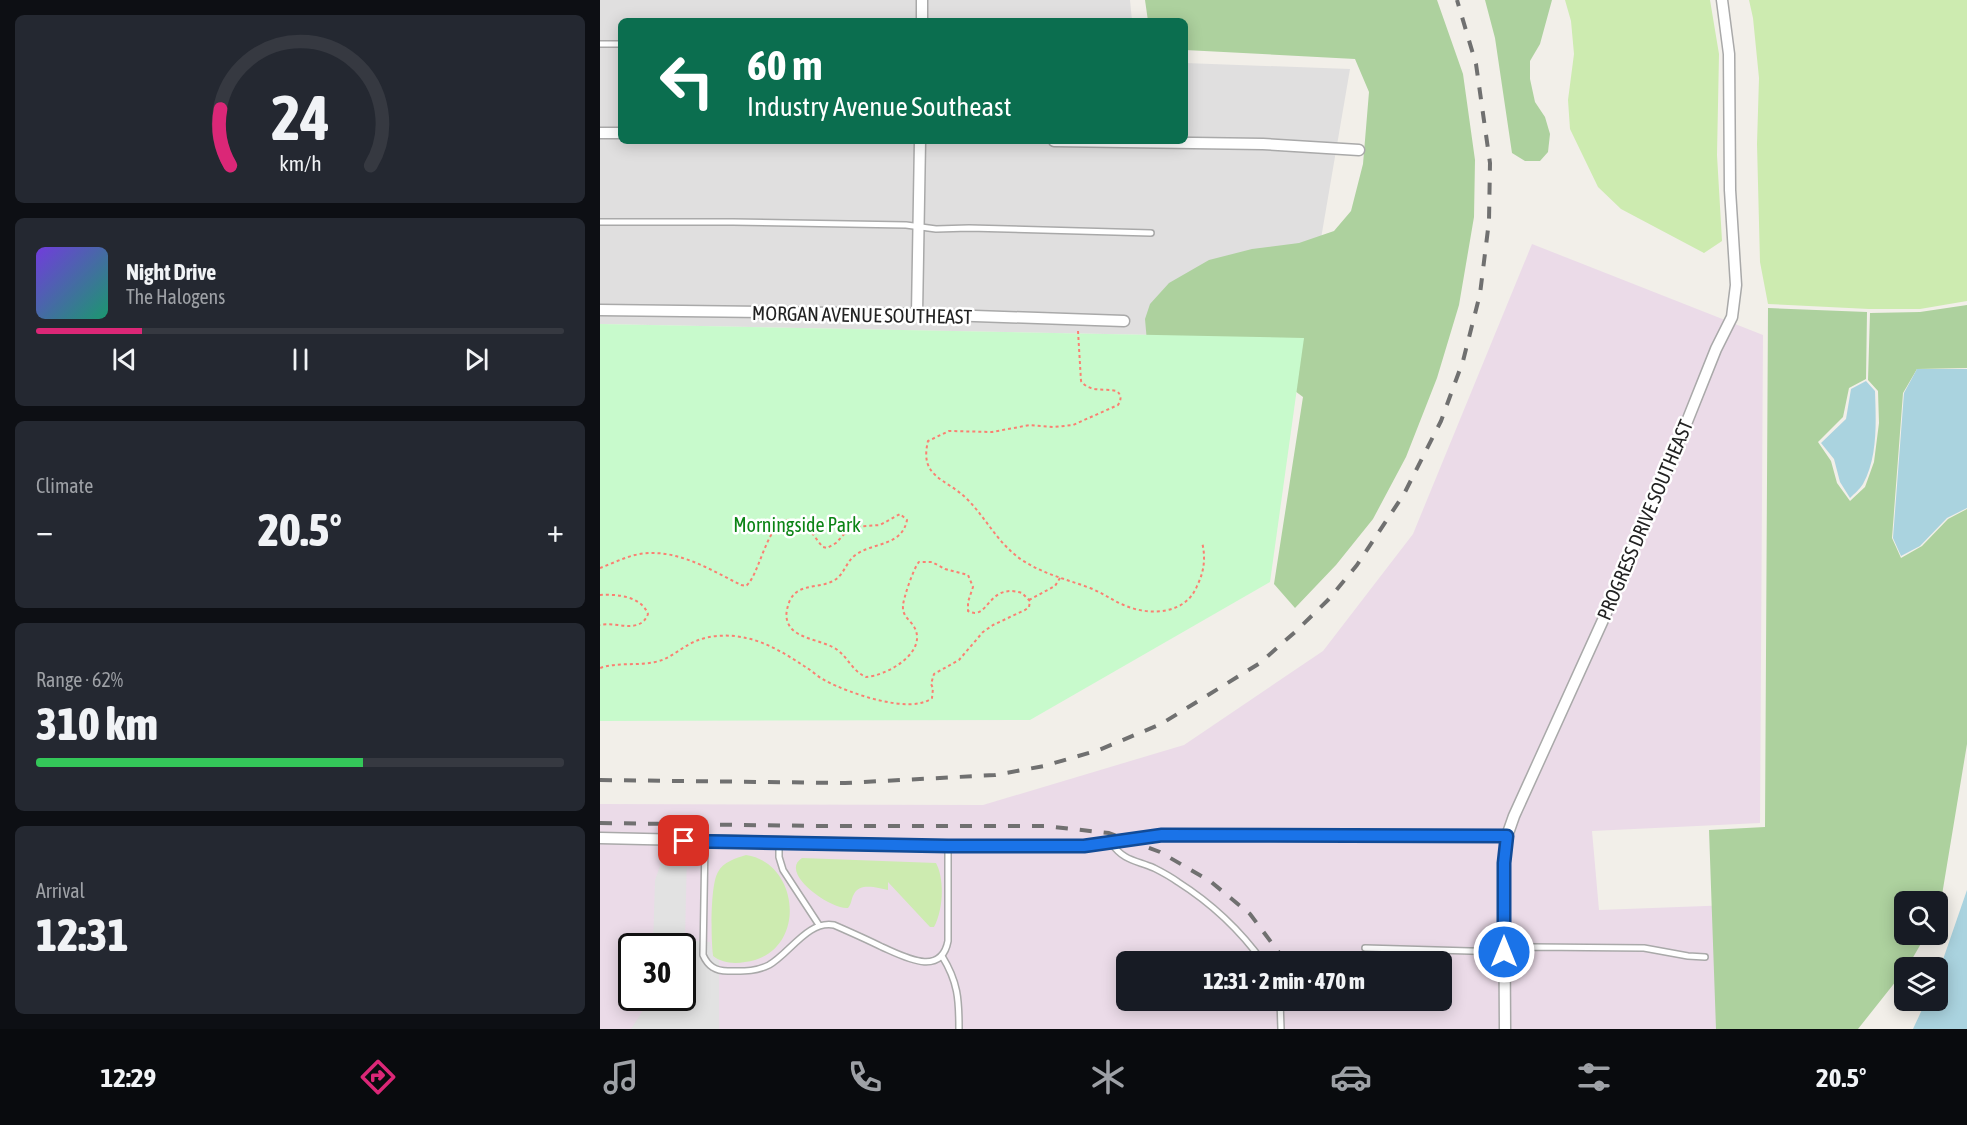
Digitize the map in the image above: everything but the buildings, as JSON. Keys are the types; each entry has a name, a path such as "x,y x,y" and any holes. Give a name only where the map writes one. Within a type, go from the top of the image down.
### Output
{"street":[{"path":"922,0 922,18"},
{"name":"PROGRESS DRIVE SOUTHEAST","path":"1505,1029 1504,863 1507,836 1612,598 1716,349 1732,316 1736,285 1730,190 1729,54 1722,0"},
{"path":"600,133 618,133"},
{"path":"1188,143 1263,144 1359,150"},
{"path":"917,314 920,144"},
{"name":"MORGAN AVENUE SOUTHEAST","path":"600,310 917,314 1124,321"},
{"path":"600,838 948,846 1084,846 1162,835 1507,836"}],"lane":[{"path":"600,44 618,44"},
{"path":"600,222 733,222 919,227 936,230 969,228 1151,233"},
{"path":"705,841 703,955 706,963 723,971 759,969 777,960 813,928 826,924 834,925 915,961 933,961 947,950 948,846"},
{"path":"1111,842 1126,859 1154,868 1200,898 1227,920 1255,951"},
{"path":"779,843 779,857 783,870 819,925"},
{"path":"1365,948 1504,952 1533,947 1644,948 1705,957"},
{"path":"942,956 956,982 959,998 959,1029"},
{"path":"1281,1011 1281,1029"}],"path":[{"path":"1078,319 1082,381 1085,386 1091,388 1117,391 1121,400 1118,405 1073,425 1054,427 1030,425 992,432 949,431 928,441 927,462 930,471 965,497 991,531 1021,559 1046,573 1100,592 1130,608 1160,612 1178,608 1194,593 1199,583 1204,558 1202,542"},
{"path":"600,568 636,555 665,555 688,558 746,586 753,577 773,529 783,522 790,521 805,526 823,548 827,548 854,527 880,525 900,514 907,520 901,534 886,543 856,554 851,558 842,574 831,583 801,589 789,602 786,611 786,618 794,631 838,650 852,668 866,677 883,674 913,651 916,644 916,631 904,614 903,607 913,571 919,562 932,562 945,569 968,575 974,587 967,607 972,614 981,612 994,596 1006,591 1022,592 1029,600 1029,607 983,632 959,660 934,674 931,684 932,698 916,704 891,702 856,694 826,681 772,647 734,636 696,641 657,662 600,668"},
{"path":"1029,600 1055,586 1060,578"},
{"path":"600,595 611,594 630,598 646,608 648,614 644,622 632,626 600,625"}],"shaded area":[{"path":"600,0 1130,0 1132,18 618,18 618,144 1188,144 1188,63 1350,69 1304,338 600,324"},
{"path":"1532,244 1763,335 1760,823 1592,831 1599,910 1759,904 1860,1024 1858,1029 600,1029 600,804 983,805 1184,745 1323,651 1413,534"},
{"path":"665,852 687,853 685,933 653,933 655,880"},
{"path":"696,941 710,942 713,957 719,961 719,1029 631,1029 643,1011 696,1011"}],"green space":[{"path":"1145,0 1437,0 1463,74 1475,160 1474,217 1459,305 1437,378 1406,457 1373,519 1336,565 1295,608 1274,584 1303,397 1279,379 1147,342 1145,319 1150,304 1169,283 1209,260 1252,249 1299,243 1334,231 1351,211 1363,164 1369,92 1355,59 1188,50 1188,18 1148,18"},
{"path":"1485,0 1552,0 1540,44 1530,61 1530,79 1535,102 1545,117 1550,134 1548,152 1540,161 1525,161 1512,153 1495,38"},
{"path":"1565,0 1710,0 1719,54 1717,155 1722,241 1704,253 1621,209 1598,187 1570,129 1568,100 1574,54 1571,21"},
{"path":"1749,0 1967,0 1967,301 1920,309 1768,304 1760,262 1757,144 1759,78"},
{"path":"1967,305 1967,368 1917,369 1903,393 1892,538 1901,558 1922,546 1948,519 1967,509 1967,744 1943,891 1894,891 1894,945 1920,945 1913,957 1894,957 1894,984 1858,1029 1716,1029 1709,830 1765,827 1768,308 1867,312 1866,379 1849,388 1843,417 1818,442 1831,461 1837,483 1850,501 1865,487 1874,462 1879,423 1878,391 1868,380 1870,313 1920,312"},
{"name":"Morningside Park","path":"600,324 1304,338 1270,582 1030,720 600,721"},
{"path":"746,855 764,862 778,874 786,890 790,908 788,927 779,943 765,955 745,962 728,962 713,956 712,900 715,879 726,863"},
{"path":"802,858 936,863 941,878 942,895 934,927 930,927 888,882 888,890 860,888 853,896 848,908 830,903 802,881 796,865"}],"water":[{"path":"1917,369 1967,369 1967,508 1947,518 1920,546 1901,556 1893,538 1904,393"},
{"path":"1866,381 1875,391 1874,451 1863,484 1850,498 1840,482 1834,459 1821,443 1846,419 1851,389"},
{"path":"1967,890 1967,1029 1913,1029 1921,1011 1948,1011 1948,957 1944,957"}],"railway":[{"path":"600,780 845,783 995,775 1044,766 1099,750 1161,724 1260,663 1295,632 1328,600 1357,565 1404,494 1441,421 1463,361 1480,294 1489,221 1490,163 1476,64 1457,0"},
{"path":"600,823 1044,826 1109,833 1160,852 1210,881 1250,914 1278,951"},
{"path":"1324,1011 1330,1019"}],"route":[{"path":"684,841 1084,846 1162,835 1507,836 1504,863 1504,952"}]}
